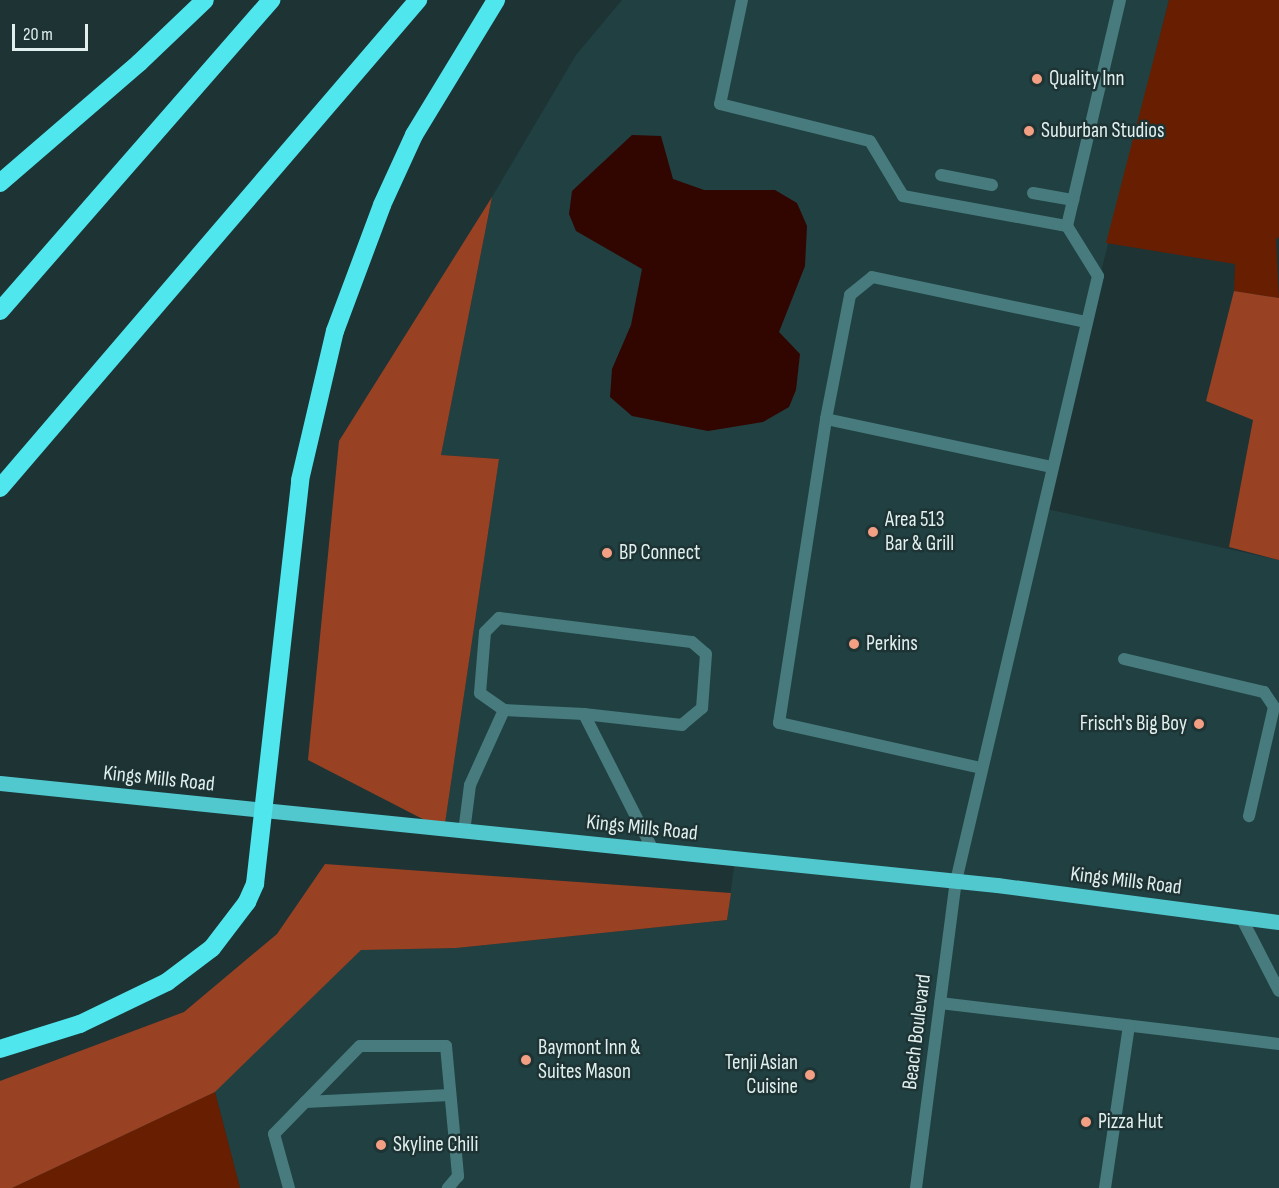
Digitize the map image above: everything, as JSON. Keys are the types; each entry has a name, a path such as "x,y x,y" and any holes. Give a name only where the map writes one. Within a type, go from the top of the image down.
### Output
{"highway":[{"path":"0,183 139,63 206,0"},
{"path":"0,311 270,0"},
{"path":"0,488 418,0"},
{"path":"0,1049 80,1024 133,1001 166,982 212,948 237,919 255,884 300,480 335,331 382,205 414,135 496,0"}],"main road":[{"name":"Kings Mills Road","path":"0,783 262,812 956,881 1279,922"}],"street":[{"path":"742,0 720,104 870,141 903,196 1067,226 1120,0"},
{"path":"941,176 992,184"},
{"path":"1033,193 1073,200"},
{"name":"Beach Boulevard","path":"916,1188 956,881 1085,322 1098,276 1067,226"},
{"path":"981,768 779,723 826,419 850,296 872,276 1085,322"},
{"path":"826,419 1051,467"},
{"path":"499,618 692,642 706,654 702,708 682,725 584,714 504,710 480,693 485,632 499,618"},
{"path":"1124,659 1264,692 1274,707 1249,816"},
{"path":"464,832 470,785 504,710"},
{"path":"584,714 653,850"},
{"path":"1241,917 1279,991"},
{"path":"940,1003 1279,1044"},
{"path":"1105,1188 1129,1026"},
{"path":"289,1188 274,1134 360,1046 446,1046 458,1176 448,1188"},
{"path":"305,1102 450,1095"}],"shaded area":[{"path":"622,0 1169,0 1042,508 1279,560 1279,1188 240,1188 215,1092 361,949 456,948 727,920 735,859 444,830 499,459 441,455 492,197 576,55"},
{"path":"1169,0 1279,0 1279,237 1276,239 1279,298 1234,291 1235,264 1106,243"},
{"path":"632,135 661,136 673,179 704,190 775,190 797,203 807,226 805,266 779,332 800,354 796,390 789,407 763,422 708,431 632,416 610,397 612,369 631,325 642,269 576,231 569,214 572,191"},
{"path":"492,197 441,455 499,459 444,830 308,760 339,441"},
{"path":"1234,291 1279,298 1279,560 1229,547 1253,420 1206,401"},
{"path":"325,864 731,893 727,920 456,948 361,950 215,1092 12,1188 0,1188 0,1081 184,1012 277,934"},
{"path":"215,1092 240,1188 12,1188"}],"place":[{"name":"Quality Inn","path":"1037,79"},
{"name":"Suburban Studios","path":"1029,131"},
{"name":"Area 513 Bar & Grill","path":"873,532"},
{"name":"BP Connect","path":"607,553"},
{"name":"Perkins","path":"854,644"},
{"name":"Frisch's Big Boy","path":"1199,724"},
{"name":"Baymont Inn & Suites Mason","path":"526,1060"},
{"name":"Tenji Asian Cuisine","path":"810,1075"},
{"name":"Pizza Hut","path":"1086,1122"},
{"name":"Skyline Chili","path":"381,1145"}]}
